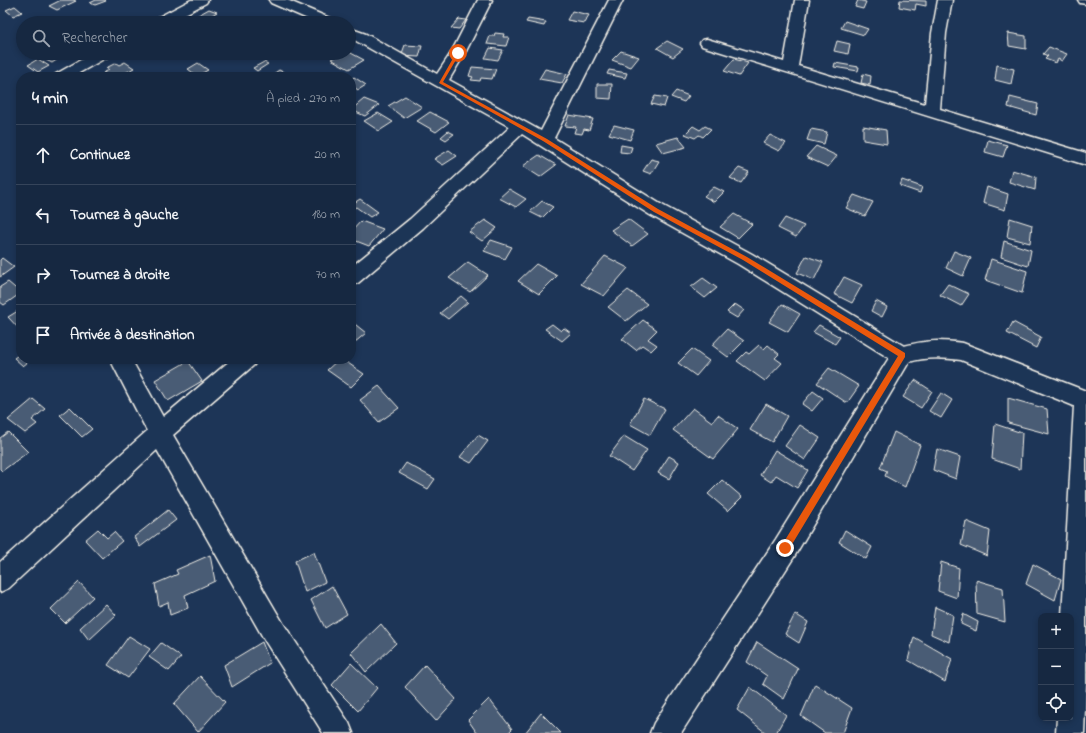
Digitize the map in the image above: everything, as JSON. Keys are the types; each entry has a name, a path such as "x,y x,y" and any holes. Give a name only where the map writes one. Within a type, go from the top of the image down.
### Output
{"street":[{"path":"171,16 201,0"},
{"path":"276,0 313,16"},
{"path":"440,82 458,53 485,0"},
{"path":"545,140 616,0"},
{"path":"790,69 802,0"},
{"path":"932,113 939,33 945,0"},
{"path":"356,35 545,140 656,210 745,259 902,355"},
{"path":"707,43 1086,159"},
{"path":"70,72 91,60"},
{"path":"356,274 447,197 520,127"},
{"path":"664,733 785,548 902,355 924,348 943,348 963,352 1086,400 1070,733"},
{"path":"123,364 160,433 274,632 338,733"},
{"path":"0,579 160,433 241,364"}],"building":[{"path":"61,0 76,1 57,10 49,6"},
{"path":"96,0 106,1 95,5 90,3"},
{"path":"858,0 866,2 863,9 855,7"},
{"path":"900,0 926,1 926,6 916,4 915,10 899,7"},
{"path":"15,6 22,12 13,16 6,10"},
{"path":"209,9 217,12 211,16 197,16"},
{"path":"572,11 589,15 584,23 567,20"},
{"path":"459,19 466,20 459,29 451,28"},
{"path":"528,19 546,22 544,26 526,22"},
{"path":"845,21 868,29 864,35 841,28"},
{"path":"495,33 504,34 503,37 509,37 506,46 487,44 490,36 494,36"},
{"path":"1008,33 1026,36 1026,49 1009,46"},
{"path":"667,41 683,49 673,57 657,48"},
{"path":"837,41 850,44 848,54 834,51"},
{"path":"405,45 422,46 419,57 401,56"},
{"path":"1049,47 1067,54 1062,61 1058,59 1056,63 1045,59 1048,56 1043,54"},
{"path":"490,48 503,50 498,60 485,58"},
{"path":"621,51 639,57 631,67 612,60"},
{"path":"356,56 364,60 349,69 333,60 356,60"},
{"path":"734,59 748,63 739,76 724,71"},
{"path":"36,60 40,60 49,66 38,72 28,65"},
{"path":"46,60 56,60 52,63"},
{"path":"125,62 134,68 127,72 105,72 109,70 106,68 116,63 119,65"},
{"path":"264,62 268,64 257,71 253,68"},
{"path":"198,63 208,70 204,72 192,72 188,69"},
{"path":"835,63 859,67 858,71 834,67"},
{"path":"997,65 1014,69 1011,84 995,80"},
{"path":"472,67 496,69 492,79 481,78 480,81 471,80 473,77 469,76"},
{"path":"545,69 567,74 562,83 539,79"},
{"path":"609,70 627,73 625,78 607,74"},
{"path":"863,74 871,76 870,85 861,83"},
{"path":"356,78 366,85 358,90 356,89"},
{"path":"597,84 612,84 611,99 597,98"},
{"path":"676,91 689,96 684,102 671,97"},
{"path":"405,96 422,107 404,118 388,106"},
{"path":"655,96 667,98 664,107 651,104"},
{"path":"1010,97 1038,104 1036,115 1008,107"},
{"path":"364,99 379,105 365,116 356,112 356,106"},
{"path":"430,112 449,122 436,132 417,121"},
{"path":"378,113 393,122 379,131 364,121"},
{"path":"569,115 593,119 589,130 584,129 582,134 574,133 576,127 565,126"},
{"path":"614,125 634,130 630,140 609,134"},
{"path":"693,126 700,130 705,126 711,129 703,137 699,135 695,138 685,134"},
{"path":"863,126 886,130 887,144 863,140"},
{"path":"811,129 827,132 824,144 807,140"},
{"path":"448,131 454,134 446,140 441,137"},
{"path":"770,135 786,143 779,151 763,143"},
{"path":"678,137 686,147 663,153 656,143"},
{"path":"988,140 1007,145 1003,157 985,152"},
{"path":"621,145 632,147 630,153 620,152"},
{"path":"816,146 837,156 828,167 806,157"},
{"path":"449,150 457,156 443,165 434,159"},
{"path":"539,155 556,165 540,177 523,166"},
{"path":"651,159 659,161 651,174 643,171"},
{"path":"739,168 749,172 741,183 730,178"},
{"path":"1012,170 1036,177 1035,190 1009,182"},
{"path":"902,180 922,187 920,193 900,186"},
{"path":"714,187 724,192 714,202 704,196"},
{"path":"987,187 1008,194 1005,210 983,203"},
{"path":"509,189 526,199 516,207 499,198"},
{"path":"854,195 873,202 865,216 846,208"},
{"path":"360,199 378,212 370,217 356,207 356,202"},
{"path":"542,201 553,207 542,218 530,212"},
{"path":"734,214 752,224 738,238 720,227"},
{"path":"785,218 804,226 796,237 778,228"},
{"path":"1010,218 1032,225 1030,243 1007,237"},
{"path":"628,219 648,234 632,246 611,230"},
{"path":"485,220 497,228 482,241 469,232"},
{"path":"361,221 383,229 369,246 356,241 356,226"},
{"path":"491,240 512,247 505,259 484,251"},
{"path":"1004,241 1031,250 1028,266 1001,257"},
{"path":"954,251 971,258 963,276 946,268"},
{"path":"605,256 628,268 604,296 581,284"},
{"path":"806,256 823,262 814,280 797,273"},
{"path":"2,258 14,267 0,277 0,260"},
{"path":"991,259 1027,271 1022,293 985,280"},
{"path":"468,262 488,275 470,292 449,278"},
{"path":"536,264 557,276 539,294 518,281"},
{"path":"844,277 862,285 852,303 834,294"},
{"path":"703,278 717,288 705,298 691,287"},
{"path":"8,282 16,289 16,297 4,305 0,302 0,287"},
{"path":"948,284 969,294 961,306 940,295"},
{"path":"628,290 647,304 626,321 608,307"},
{"path":"461,296 468,302 448,319 440,313"},
{"path":"876,301 887,307 882,317 871,311"},
{"path":"735,304 744,310 737,318 727,312"},
{"path":"782,304 800,314 788,332 769,322"},
{"path":"16,312 16,326 8,317"},
{"path":"643,320 657,330 648,339 657,345 651,351 642,345 636,350 622,339"},
{"path":"1013,322 1041,337 1036,348 1007,333"},
{"path":"552,324 561,331 564,328 571,333 562,341 545,329"},
{"path":"356,325 366,333 356,341"},
{"path":"819,325 840,337 835,344 813,332"},
{"path":"727,329 744,341 728,357 712,345"},
{"path":"759,345 764,349 768,345 779,354 775,358 782,363 765,381 737,361 746,352 749,354"},
{"path":"692,349 709,361 696,376 678,363"},
{"path":"183,364 190,364 202,381 168,401 155,380"},
{"path":"334,364 349,364 364,374 351,387 327,370"},
{"path":"829,368 859,386 847,403 817,383"},
{"path":"915,380 932,391 921,408 903,397"},
{"path":"379,386 399,408 379,422 360,400"},
{"path":"813,391 823,398 812,411 802,404"},
{"path":"941,393 952,400 941,418 929,411"},
{"path":"1008,398 1047,409 1049,434 1008,423"},
{"path":"33,399 45,409 32,420 37,424 25,433 8,420"},
{"path":"644,399 665,409 650,435 630,424"},
{"path":"766,404 787,416 772,442 750,430"},
{"path":"70,407 92,429 82,437 60,415"},
{"path":"693,408 712,422 718,415 738,429 713,459 673,430"},
{"path":"995,424 1022,433 1020,469 992,459"},
{"path":"800,425 820,438 805,460 785,446"},
{"path":"8,432 28,452 2,471 0,469 0,438"},
{"path":"894,432 920,445 905,487 885,476 887,471 880,468"},
{"path":"478,435 488,441 471,463 460,457"},
{"path":"624,436 647,450 632,471 609,456"},
{"path":"937,449 960,457 956,479 933,470"},
{"path":"775,450 808,470 797,488 776,475 771,482 760,475"},
{"path":"669,456 679,462 669,479 658,473"},
{"path":"406,463 435,479 428,489 399,473"},
{"path":"722,480 742,497 728,511 708,494"},
{"path":"168,510 176,520 140,547 134,537"},
{"path":"966,521 990,531 987,556 961,545"},
{"path":"98,529 107,538 114,532 122,541 102,558 85,540"},
{"path":"845,530 872,547 866,559 839,542"},
{"path":"314,552 325,582 305,592 295,561"},
{"path":"210,555 215,581 185,595 188,608 170,615 168,602 159,606 155,584 178,574 176,570"},
{"path":"941,562 959,568 957,598 938,591"},
{"path":"1033,564 1061,579 1055,600 1026,584"},
{"path":"976,580 1003,588 1005,622 977,614"},
{"path":"79,582 93,597 65,623 51,609"},
{"path":"332,586 347,614 325,628 311,600"},
{"path":"106,604 116,615 89,640 80,628"},
{"path":"935,607 953,615 949,642 931,634"},
{"path":"795,614 808,622 799,643 785,634"},
{"path":"963,614 978,622 976,631 961,624"},
{"path":"381,624 396,643 366,672 351,653"},
{"path":"129,636 150,649 128,678 108,665"},
{"path":"914,637 952,659 945,682 908,660"},
{"path":"262,642 270,663 232,687 224,665"},
{"path":"757,642 798,669 784,699 763,684 767,676 747,662"},
{"path":"161,643 181,657 169,671 149,657"},
{"path":"351,663 377,688 358,711 332,685"},
{"path":"425,665 456,699 436,721 405,687"},
{"path":"200,676 225,702 198,732 174,704"},
{"path":"815,684 852,708 843,733 825,733 801,716"},
{"path":"750,687 786,715 776,733 766,733 737,710"},
{"path":"489,699 512,729 508,733 477,733 468,720"},
{"path":"541,713 561,733 525,733"}],"route":[{"path":"458,53 440,82 545,140 656,210 745,259 902,355 785,548"}]}
